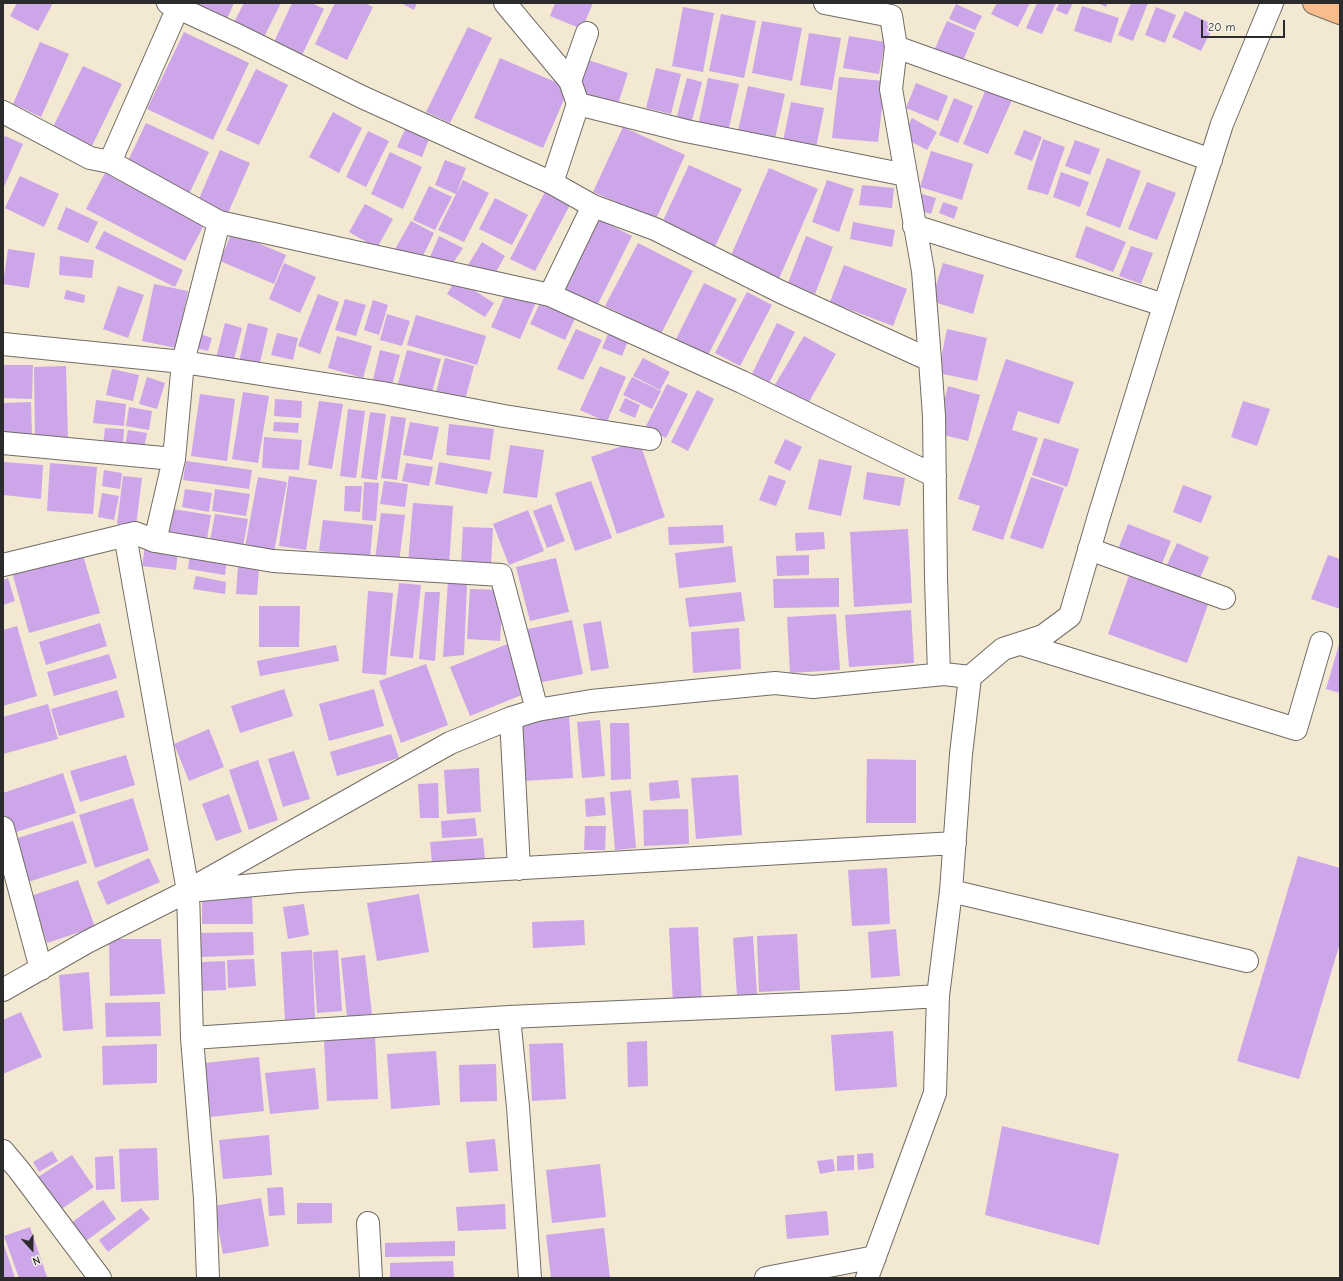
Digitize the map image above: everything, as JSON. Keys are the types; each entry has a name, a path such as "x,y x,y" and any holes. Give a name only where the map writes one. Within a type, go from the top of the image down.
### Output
{"highway":[{"path":"1314,3 1338,15"}],"street":[{"path":"505,3 570,81 578,104 552,183"},
{"path":"825,3 891,16 896,47 891,89 923,271 930,360 934,416 939,674"},
{"path":"867,1278 935,1093 938,996 951,891 961,754 970,677 1003,649 1042,636 1070,616 1164,305 1210,160 1222,124 1272,3"},
{"path":"110,162 175,5 362,97 552,183 593,206 655,229 781,292 930,360"},
{"path":"570,81 587,33"},
{"path":"896,47 1210,160"},
{"path":"578,104 686,131 906,176"},
{"path":"3,112 90,158 110,162 219,222 550,295 742,382 935,476"},
{"path":"550,295 593,206"},
{"path":"155,541 174,459 183,362 219,222"},
{"path":"914,226 1164,305"},
{"path":"3,344 183,362 383,393 504,416 650,439"},
{"path":"3,443 174,459"},
{"path":"3,565 135,533 155,541 273,561 501,575 537,710"},
{"path":"125,535 188,891 192,1038 205,1198 208,1278"},
{"path":"1090,549 1224,598"},
{"path":"1021,644 1296,729 1321,643"},
{"path":"3,990 87,942 188,891 450,743 511,718 537,710 591,701 767,684 813,687 939,674 970,677"},
{"path":"511,718 519,869"},
{"path":"3,828 41,968"},
{"path":"188,891 299,882 955,843"},
{"path":"951,891 1247,961"},
{"path":"192,1038 509,1017 844,1002 938,996"},
{"path":"509,1017 518,1107 530,1278"},
{"path":"3,1151 100,1278"},
{"path":"368,1223 371,1278"},
{"path":"766,1278 875,1257"}],"building":[{"path":"17,3 53,3 38,31 10,16"},
{"path":"188,3 234,3 226,21"},
{"path":"244,3 281,3 264,37 234,22"},
{"path":"292,3 312,3 324,9 302,55 274,42"},
{"path":"335,3 365,3 373,7 347,60 315,44"},
{"path":"401,3 417,3 414,10"},
{"path":"555,3 593,3 582,29 550,16"},
{"path":"997,3 1030,3 1018,27 991,14"},
{"path":"1037,3 1056,3 1042,34 1026,28"},
{"path":"1059,3 1073,3 1067,15 1056,10"},
{"path":"1098,3 1108,3 1106,7"},
{"path":"1131,3 1148,3 1133,41 1118,35"},
{"path":"956,4 982,16 975,30 949,19"},
{"path":"1082,6 1119,18 1111,43 1074,31"},
{"path":"683,7 714,13 703,72 672,66"},
{"path":"1156,7 1176,15 1165,43 1145,35"},
{"path":"1185,11 1214,25 1201,51 1172,37"},
{"path":"721,14 756,21 744,78 709,71"},
{"path":"762,21 802,28 792,81 752,73"},
{"path":"947,21 975,33 961,65 933,53"},
{"path":"468,27 492,38 450,123 426,112"},
{"path":"184,32 249,63 213,140 147,109"},
{"path":"809,33 841,38 832,90 800,85"},
{"path":"849,36 885,42 879,74 843,68"},
{"path":"40,42 69,54 41,117 13,104"},
{"path":"500,58 569,88 543,148 474,118"},
{"path":"585,59 628,73 618,104 575,90"},
{"path":"83,66 122,84 92,146 53,127"},
{"path":"656,68 681,74 671,114 646,108"},
{"path":"256,69 288,85 259,145 226,130"},
{"path":"839,77 885,81 878,142 832,138"},
{"path":"687,78 702,82 691,124 676,120"},
{"path":"708,78 739,84 728,132 698,126"},
{"path":"916,83 948,96 938,121 906,108"},
{"path":"748,86 785,94 774,143 737,135"},
{"path":"986,89 1012,100 988,154 963,144"},
{"path":"954,98 973,106 958,143 939,135"},
{"path":"791,102 824,108 815,153 782,146"},
{"path":"333,112 362,128 339,173 309,157"},
{"path":"912,118 937,132 927,150 902,137"},
{"path":"146,123 209,152 189,194 126,165"},
{"path":"407,125 431,134 422,157 397,147"},
{"path":"623,127 685,155 656,219 593,192"},
{"path":"1024,130 1042,137 1032,161 1014,154"},
{"path":"368,131 389,141 366,187 346,177"},
{"path":"5,136 23,144 3,189 3,139"},
{"path":"1043,139 1065,147 1048,195 1027,189"},
{"path":"1075,140 1100,149 1090,175 1065,166"},
{"path":"220,150 250,163 228,213 198,201"},
{"path":"931,151 973,164 962,200 920,187"},
{"path":"390,152 422,167 403,209 371,194"},
{"path":"1107,158 1141,171 1120,228 1086,215"},
{"path":"445,160 466,168 456,194 435,185"},
{"path":"689,165 742,189 713,251 660,227"},
{"path":"769,168 818,189 778,281 729,260"},
{"path":"1061,172 1089,182 1080,207 1053,197"},
{"path":"105,173 204,225 185,261 86,209"},
{"path":"20,176 59,194 44,227 5,208"},
{"path":"463,180 489,193 464,242 438,230"},
{"path":"827,180 854,189 839,232 812,222"},
{"path":"1147,182 1176,193 1157,240 1128,229"},
{"path":"862,185 894,188 892,208 859,205"},
{"path":"429,186 452,197 435,230 413,220"},
{"path":"545,192 570,205 535,271 510,259"},
{"path":"922,194 936,198 931,214 916,209"},
{"path":"495,198 528,215 512,245 479,229"},
{"path":"943,202 958,207 954,219 939,213"},
{"path":"365,204 393,219 377,248 349,232"},
{"path":"66,207 98,222 88,243 57,229"},
{"path":"599,219 632,236 594,312 560,295"},
{"path":"411,221 434,233 420,262 394,251"},
{"path":"853,222 895,230 892,247 850,239"},
{"path":"1086,226 1126,242 1113,272 1075,257"},
{"path":"104,231 183,270 175,287 95,248"},
{"path":"232,232 286,255 274,284 220,261"},
{"path":"439,236 463,248 449,269 427,264"},
{"path":"806,236 833,247 815,294 788,283"},
{"path":"482,242 505,256 492,279 468,265"},
{"path":"638,243 693,271 661,334 605,306"},
{"path":"1131,246 1153,253 1141,284 1119,276"},
{"path":"8,249 35,253 29,288 3,284"},
{"path":"60,256 94,260 92,278 59,275"},
{"path":"284,263 316,277 300,313 269,299"},
{"path":"943,263 984,275 973,314 931,301"},
{"path":"844,265 907,289 893,326 830,302"},
{"path":"456,279 494,303 485,317 447,294"},
{"path":"704,283 737,299 707,357 675,341"},
{"path":"154,284 188,291 176,348 142,341"},
{"path":"118,286 144,295 128,338 103,329"},
{"path":"508,288 537,300 520,339 491,327"},
{"path":"66,290 85,295 84,303 64,299"},
{"path":"747,292 772,305 740,366 715,353"},
{"path":"318,294 339,302 320,354 298,346"},
{"path":"345,299 366,305 356,336 335,330"},
{"path":"542,299 577,314 565,340 530,324"},
{"path":"373,300 388,305 379,335 364,330"},
{"path":"387,314 410,321 402,346 380,340"},
{"path":"416,315 486,336 477,365 407,345"},
{"path":"225,323 242,328 233,363 216,358"},
{"path":"248,323 268,328 259,367 239,362"},
{"path":"777,323 795,332 767,387 750,378"},
{"path":"576,329 602,340 583,380 557,369"},
{"path":"947,329 987,338 977,381 938,373"},
{"path":"277,333 298,338 293,360 271,355"},
{"path":"200,334 212,338 208,351 196,348"},
{"path":"608,334 628,341 622,356 602,348"},
{"path":"337,336 372,346 363,378 328,368"},
{"path":"804,336 836,354 806,407 773,388"},
{"path":"380,350 400,355 391,389 372,384"},
{"path":"407,350 441,359 430,399 396,391"},
{"path":"445,358 474,366 463,408 434,400"},
{"path":"643,358 670,372 660,390 633,376"},
{"path":"1006,359 1074,382 1059,424 1018,411 1012,430 1038,438 1003,540 972,530 980,506 958,499"},
{"path":"3,365 33,365 32,399 3,398"},
{"path":"66,366 68,441 35,441 34,367"},
{"path":"600,366 626,377 607,422 580,410"},
{"path":"112,369 139,375 133,401 106,395"},
{"path":"147,377 165,383 157,409 139,404"},
{"path":"632,377 661,391 652,409 623,395"},
{"path":"667,384 688,394 666,438 645,428"},
{"path":"948,386 980,395 968,441 936,433"},
{"path":"697,390 714,399 688,451 671,442"},
{"path":"243,392 269,396 258,463 232,459"},
{"path":"200,394 235,399 227,461 191,456"},
{"path":"625,398 640,405 635,418 619,411"},
{"path":"275,399 302,401 301,418 274,416"},
{"path":"96,400 126,404 124,426 93,423"},
{"path":"319,401 343,404 332,469 308,465"},
{"path":"1243,401 1270,409 1257,446 1231,437"},
{"path":"31,402 32,434 3,435 3,403"},
{"path":"129,407 152,411 149,430 126,426"},
{"path":"348,409 365,411 356,478 340,476"},
{"path":"370,412 386,414 377,480 361,478"},
{"path":"391,416 406,418 397,480 381,478"},
{"path":"274,422 299,423 298,433 273,431"},
{"path":"410,422 439,427 432,460 403,455"},
{"path":"449,424 494,429 490,460 446,455"},
{"path":"105,428 124,429 123,447 103,446"},
{"path":"128,430 147,433 144,448 125,446"},
{"path":"264,437 302,440 299,470 262,468"},
{"path":"1044,438 1079,449 1067,487 1032,475"},
{"path":"785,439 802,447 790,471 774,463"},
{"path":"639,440 665,517 617,534 591,457"},
{"path":"510,445 544,450 537,498 503,493"},
{"path":"819,459 852,466 841,516 808,509"},
{"path":"186,461 252,470 249,489 183,480"},
{"path":"3,462 43,465 41,499 3,495"},
{"path":"439,462 492,472 487,494 435,484"},
{"path":"50,463 97,467 93,514 47,511"},
{"path":"406,463 433,467 429,486 402,481"},
{"path":"104,470 122,473 120,489 102,486"},
{"path":"867,472 905,478 900,506 863,499"},
{"path":"769,475 786,481 776,506 759,500"},
{"path":"123,476 142,478 136,526 117,524"},
{"path":"289,476 317,480 306,550 279,546"},
{"path":"258,477 287,482 274,552 245,547"},
{"path":"1031,477 1064,488 1043,549 1010,538"},
{"path":"384,481 408,484 405,507 380,504"},
{"path":"591,481 612,538 575,551 555,493"},
{"path":"364,482 379,483 376,521 362,520"},
{"path":"1183,485 1212,496 1201,523 1173,512"},
{"path":"345,486 362,486 360,512 344,511"},
{"path":"185,489 212,493 209,512 182,507"},
{"path":"215,489 250,494 246,516 212,511"},
{"path":"102,493 119,496 114,520 98,517"},
{"path":"413,503 453,506 449,566 408,563"},
{"path":"551,504 565,541 547,548 533,511"},
{"path":"166,508 211,515 206,545 161,538"},
{"path":"528,510 544,551 509,565 493,524"},
{"path":"381,513 405,515 399,563 375,560"},
{"path":"215,514 248,519 242,552 209,546"},
{"path":"323,520 373,525 370,557 319,551"},
{"path":"1128,524 1171,541 1159,571 1116,554"},
{"path":"723,525 724,543 669,545 668,527"},
{"path":"463,527 493,528 491,564 461,563"},
{"path":"908,529 912,603 854,607 850,532"},
{"path":"824,532 825,549 796,551 795,533"},
{"path":"1177,543 1209,557 1198,583 1165,569"},
{"path":"145,546 178,549 176,570 142,566"},
{"path":"732,546 736,582 679,588 675,553"},
{"path":"82,552 100,613 29,633 12,572"},
{"path":"190,553 227,560 225,575 188,569"},
{"path":"809,555 809,575 777,576 776,556"},
{"path":"1328,555 1340,559 1340,609 1311,599"},
{"path":"556,558 569,612 530,621 516,567"},
{"path":"238,566 259,568 257,595 236,594"},
{"path":"1131,570 1210,599 1187,663 1108,634"},
{"path":"196,576 226,582 225,594 193,589"},
{"path":"8,578 15,601 3,605 3,580"},
{"path":"839,578 839,607 774,608 773,579"},
{"path":"448,581 467,584 464,655 443,657"},
{"path":"399,583 421,585 413,658 390,656"},
{"path":"470,589 503,590 500,641 467,639"},
{"path":"368,591 393,593 386,675 362,673"},
{"path":"425,592 440,592 435,661 419,659"},
{"path":"741,592 745,621 689,627 685,598"},
{"path":"259,606 300,606 299,647 259,647"},
{"path":"911,610 914,663 849,667 845,615"},
{"path":"836,614 840,670 790,673 787,617"},
{"path":"572,620 583,674 533,684 523,630"},
{"path":"601,621 609,668 591,671 583,624"},
{"path":"100,623 107,646 46,665 39,642"},
{"path":"17,626 37,696 3,706 3,630"},
{"path":"739,628 741,669 693,673 691,632"},
{"path":"1340,641 1340,693 1326,689"},
{"path":"510,643 529,692 470,716 450,667"},
{"path":"336,645 339,661 260,676 257,661"},
{"path":"109,654 117,678 54,696 47,672"},
{"path":"426,664 448,725 401,743 379,681"},
{"path":"284,689 293,716 240,733 231,706"},
{"path":"374,689 384,726 329,741 319,704"},
{"path":"117,690 125,717 59,736 51,709"},
{"path":"48,704 58,739 3,754 3,717"},
{"path":"569,715 573,778 522,781 518,718"},
{"path":"600,720 605,776 582,778 577,722"},
{"path":"610,723 629,723 631,779 611,780"},
{"path":"209,729 224,767 189,781 174,744"},
{"path":"391,734 399,758 337,776 330,752"},
{"path":"294,751 310,799 283,807 268,759"},
{"path":"126,755 135,785 80,802 70,771"},
{"path":"867,759 916,760 916,823 866,823"},
{"path":"258,760 278,820 249,830 229,770"},
{"path":"479,768 481,812 447,814 444,770"},
{"path":"63,773 76,813 10,834 3,811 3,793"},
{"path":"738,775 742,835 696,839 691,778"},
{"path":"678,780 680,798 650,801 649,783"},
{"path":"438,783 439,818 420,818 418,784"},
{"path":"631,790 636,848 615,850 610,792"},
{"path":"229,794 242,832 216,841 202,804"},
{"path":"604,797 606,815 586,817 585,799"},
{"path":"133,798 149,850 95,868 79,815"},
{"path":"688,809 689,844 644,846 643,810"},
{"path":"475,818 477,836 442,838 441,821"},
{"path":"73,821 87,863 25,883 11,840"},
{"path":"585,826 606,826 605,850 584,850"},
{"path":"483,838 485,859 432,863 430,842"},
{"path":"1298,856 1340,868 1340,943 1299,1079 1237,1061"},
{"path":"149,858 160,882 107,905 97,882"},
{"path":"887,868 890,924 852,926 848,870"},
{"path":"78,880 95,927 47,943 31,896"},
{"path":"419,894 429,952 377,961 367,903"},
{"path":"202,896 252,896 253,924 202,924"},
{"path":"304,904 309,935 288,939 283,907"},
{"path":"584,920 585,945 533,948 532,922"},
{"path":"698,927 702,1003 673,1004 669,928"},
{"path":"896,929 900,976 871,978 868,932"},
{"path":"253,932 254,955 201,957 200,933"},
{"path":"797,934 800,990 759,992 757,936"},
{"path":"753,936 757,994 737,996 733,938"},
{"path":"109,939 161,939 165,994 110,996"},
{"path":"312,950 315,1018 285,1020 281,952"},
{"path":"338,950 342,1011 317,1013 313,952"},
{"path":"365,955 372,1014 347,1017 341,958"},
{"path":"254,959 256,986 228,988 227,960"},
{"path":"225,961 226,990 201,991 201,962"},
{"path":"89,972 93,1029 63,1031 59,975"},
{"path":"160,1002 161,1036 106,1037 105,1003"},
{"path":"21,1012 42,1057 3,1074 3,1020"},
{"path":"893,1031 897,1087 835,1091 831,1035"},
{"path":"375,1036 378,1099 327,1101 324,1039"},
{"path":"647,1041 648,1086 628,1087 627,1042"},
{"path":"563,1043 566,1099 532,1101 529,1044"},
{"path":"157,1044 157,1083 103,1085 102,1046"},
{"path":"436,1051 440,1105 391,1109 387,1054"},
{"path":"259,1057 264,1111 210,1117 205,1063"},
{"path":"496,1064 497,1101 460,1102 459,1065"},
{"path":"315,1068 319,1109 270,1114 265,1073"},
{"path":"1002,1126 1119,1154 1099,1245 985,1215"},
{"path":"269,1135 272,1175 223,1179 219,1140"},
{"path":"495,1139 498,1171 469,1173 466,1142"},
{"path":"157,1148 159,1200 121,1202 119,1149"},
{"path":"52,1151 58,1161 39,1172 33,1162"},
{"path":"873,1153 874,1168 858,1170 857,1154"},
{"path":"72,1155 94,1187 57,1212 35,1179"},
{"path":"854,1155 854,1170 837,1171 837,1156"},
{"path":"113,1156 115,1189 96,1190 95,1157"},
{"path":"833,1159 835,1171 820,1174 817,1161"},
{"path":"600,1164 606,1217 552,1223 546,1170"},
{"path":"283,1187 285,1215 269,1216 267,1188"},
{"path":"261,1198 269,1246 223,1254 214,1206"},
{"path":"103,1200 116,1219 82,1244 68,1225"},
{"path":"297,1203 332,1203 332,1223 297,1224"},
{"path":"505,1204 506,1229 458,1231 456,1207"},
{"path":"141,1208 150,1219 108,1252 99,1240"},
{"path":"827,1211 829,1235 787,1239 785,1215"},
{"path":"30,1227 47,1277 44,1278 19,1278 4,1236"},
{"path":"604,1228 610,1278 551,1278 546,1235"},
{"path":"455,1241 455,1256 385,1257 385,1243"},
{"path":"3,1242 15,1278 3,1278"},
{"path":"453,1261 454,1278 390,1278 390,1263"}]}
